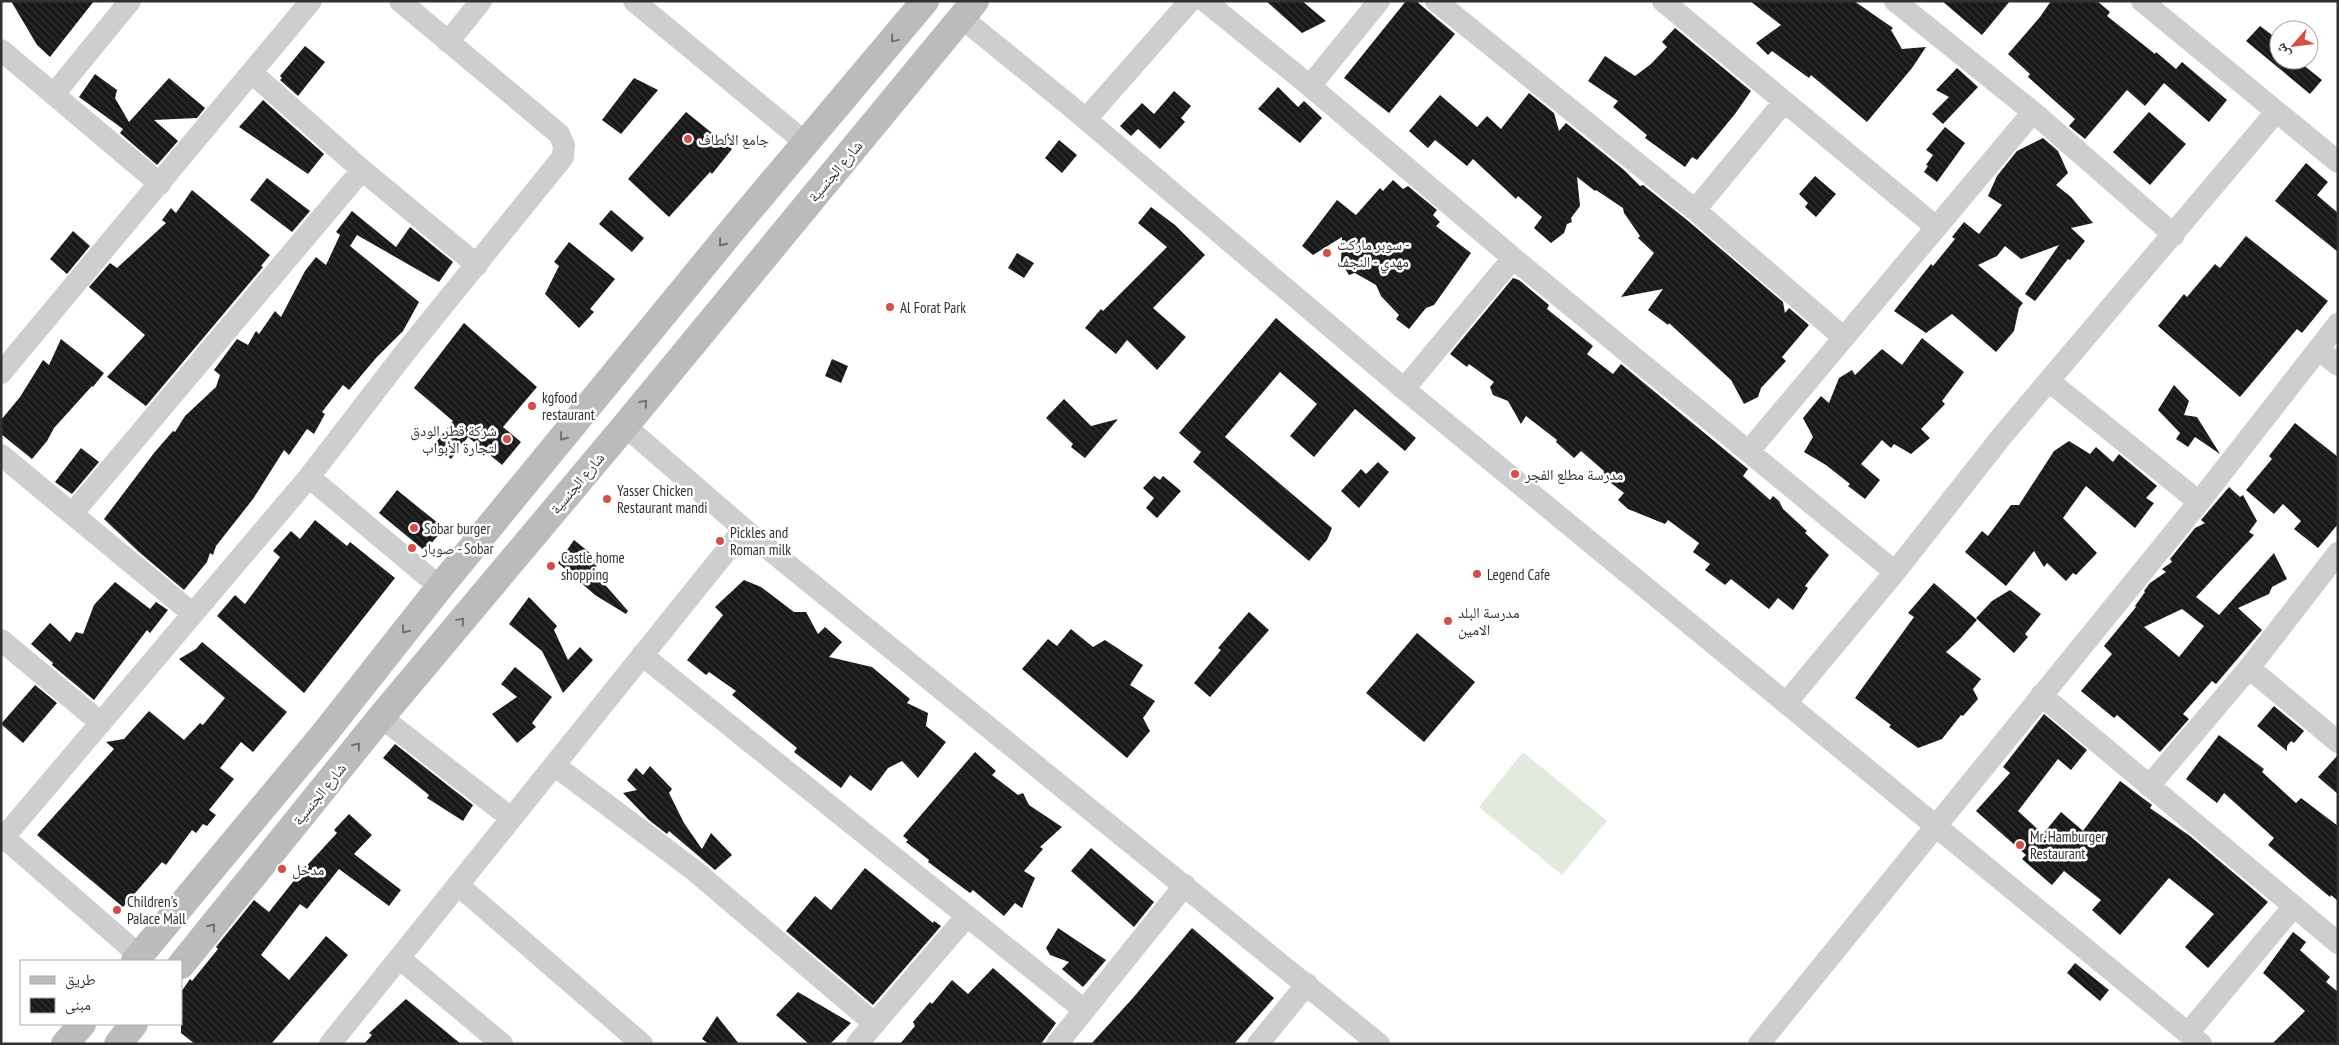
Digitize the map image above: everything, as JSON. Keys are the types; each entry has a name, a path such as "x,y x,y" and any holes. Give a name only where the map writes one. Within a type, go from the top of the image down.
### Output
{"main road":[{"path":"137,959 324,734 440,587 739,222 807,144 925,1"},
{"name":"شارع الجنسية","path":"182,964 381,717 767,254 968,9"},
{"path":"768,189 798,216"},
{"path":"739,222 767,254"},
{"path":"65,1044 81,1025"},
{"path":"118,1044 133,1025"}],"street":[{"path":"54,94 130,1"},
{"path":"1,373 312,1"},
{"path":"137,959 3,836 309,477 403,355 563,157 564,145 558,134 400,1"},
{"path":"448,42 481,1"},
{"path":"634,1 807,144"},
{"path":"1086,120 1190,1"},
{"path":"1205,1 1310,86 1513,258 1895,572"},
{"path":"1310,86 1379,1"},
{"path":"1436,1 1695,210 1843,337"},
{"path":"1663,1 1936,227"},
{"path":"1895,1 2033,112 2174,235"},
{"path":"2142,1 2338,162"},
{"path":"968,9 1086,120 1404,388 1934,826 2195,1038 2294,906"},
{"path":"3,56 54,94 160,184"},
{"path":"252,74 362,170 477,265"},
{"path":"1695,210 1784,102"},
{"path":"1749,451 2033,112"},
{"path":"1786,703 1895,572 2002,436 2174,235 2276,112"},
{"path":"72,514 362,170"},
{"path":"1404,388 1513,258"},
{"path":"1759,1044 1934,826 2199,502 2338,324"},
{"path":"2318,349 2338,365"},
{"path":"2049,382 2199,502"},
{"path":"624,426 744,528 1185,884 1379,1044"},
{"path":"1,455 193,614"},
{"path":"309,477 440,587"},
{"path":"330,1044 744,528"},
{"path":"2149,786 2249,668 2337,556"},
{"path":"1,640 101,723"},
{"path":"642,655 1084,1010"},
{"path":"2249,668 2338,742"},
{"path":"2041,695 2338,942"},
{"path":"381,717 511,818"},
{"path":"554,765 695,871 875,1024"},
{"path":"1057,1044 1185,884"},
{"path":"458,885 642,1044"},
{"path":"857,1044 967,916"},
{"path":"398,958 502,1044"},
{"path":"1258,1044 1307,984"}],"shaded area":[{"path":"1523,752 1607,821 1562,875 1479,807"}],"building":[{"path":"11,1 94,1 50,57 37,45"},
{"path":"1266,1 1302,1 1326,21 1302,33"},
{"path":"1406,1 1416,1 1455,34 1389,113 1344,78"},
{"path":"1750,1 1854,1 1893,28 1891,30 1902,49 1926,47 1912,68 1867,122 1811,75 1809,78 1772,51 1768,55 1756,43 1781,25"},
{"path":"1942,1 2010,1 1982,35"},
{"path":"2051,1 2097,1 2110,12 2107,16 2155,54 2156,52 2176,69 2182,62 2227,100 2209,122 2164,83 2145,106 2127,90 2085,139 2069,126 2075,119 2028,77 2030,74 2008,54 2040,17"},
{"path":"2260,26 2269,33 2269,60 2246,41"},
{"path":"1675,28 1751,91 1735,114 1697,160 1692,157 1685,167 1645,138 1647,135 1613,107 1618,101 1588,81 1605,56 1635,76 1651,64 1667,47 1662,42"},
{"path":"305,46 325,62 298,96 280,80 282,78 280,76"},
{"path":"1957,68 1978,87 1943,124 1932,114 1949,97 1936,90"},
{"path":"2281,70 2310,70 2322,80 2310,94"},
{"path":"95,74 117,90 115,98 129,122 169,78 205,108 197,118 154,120 178,141 157,165 120,133 123,129 79,97"},
{"path":"634,78 658,90 621,134 602,120"},
{"path":"1278,87 1298,107 1304,101 1322,118 1300,143 1258,109"},
{"path":"1174,91 1191,106 1181,118 1185,122 1160,149 1138,129 1131,136 1120,126 1142,103 1154,114"},
{"path":"1529,93 1554,113 1559,131 1566,123 1624,170 1640,186 1643,185 1687,220 1783,302 1785,313 1789,308 1809,325 1782,357 1786,361 1761,388 1758,397 1744,404 1731,380 1669,323 1668,325 1648,310 1663,289 1621,297 1654,253 1638,238 1640,236 1624,213 1623,208 1595,191 1577,177 1580,206 1571,218 1572,222 1567,224 1564,233 1551,243 1534,228 1542,217 1518,196 1516,199 1473,159 1467,166 1435,140 1428,148 1409,131 1440,95 1477,127 1487,116 1501,129"},
{"path":"263,100 324,154 308,174 239,127"},
{"path":"686,112 732,149 712,174 710,172 669,217 628,179"},
{"path":"2149,112 2186,144 2150,185 2113,152"},
{"path":"1945,127 1965,143 1937,182 1924,172 1928,166 1926,165 1933,155 1926,150"},
{"path":"2043,138 2058,151 2068,173 2056,185 2071,197 2093,223 2071,228 2085,241 2070,260 2068,259 2035,301 2025,294 2059,245 2021,259 2005,246 1997,256 1978,265 2023,303 2019,308 2014,331 1996,352 1952,314 1926,333 1894,311 1931,264 1933,266 1955,239 1952,237 1964,222 1979,234 2002,205 1988,196 1997,176 2017,151"},
{"path":"1059,140 1077,155 1062,173 1045,158"},
{"path":"2306,163 2328,182 2317,195 2338,213 2338,252 2275,201"},
{"path":"1815,176 1836,194 1816,217 1805,207 1808,203 1799,194"},
{"path":"267,178 310,211 292,232 250,200"},
{"path":"1393,180 1403,189 1408,186 1437,210 1433,215 1440,222 1436,226 1471,253 1434,305 1426,308 1409,329 1396,319 1399,315 1381,296 1376,285 1355,273 1349,275 1341,262 1342,237 1313,255 1302,246 1337,200 1356,215 1380,188 1383,191"},
{"path":"192,190 270,255 261,266 263,267 146,406 107,377 145,335 89,287 110,263 117,268 166,223 162,220 171,208 176,213"},
{"path":"1151,207 1175,225 1205,255 1153,308 1186,337 1157,370 1127,340 1116,354 1085,328 1101,309 1103,311 1167,247 1138,223"},
{"path":"611,210 644,238 632,252 599,224"},
{"path":"352,211 396,247 410,227 453,262 439,282 357,235 350,246 419,302 403,331 376,358 349,390 343,385 322,412 325,414 314,434 307,429 289,455 284,450 253,499 216,546 213,555 210,553 207,562 184,590 104,519 154,453 173,431 175,432 185,416 216,387 220,375 214,370 237,339 248,345 256,331 259,334 275,311 281,317 305,271 316,257 326,265 340,235 336,232"},
{"path":"73,231 90,246 67,274 50,259"},
{"path":"2246,236 2328,301 2302,333 2297,329 2240,397 2158,326 2184,294 2187,297 2215,264 2220,268"},
{"path":"569,242 615,279 590,309 594,312 579,328 545,294 559,266 554,262"},
{"path":"1017,253 1034,263 1024,278 1008,268"},
{"path":"1513,278 1519,280 1549,305 1547,309 1593,346 1587,354 1613,374 1621,364 1748,469 1743,476 1770,500 1773,496 1779,501 1783,509 1807,531 1805,533 1829,555 1805,586 1808,588 1793,610 1778,598 1769,609 1731,579 1725,585 1705,570 1710,564 1693,552 1699,543 1668,520 1665,524 1628,509 1618,500 1624,493 1601,475 1604,471 1581,451 1574,458 1556,442 1557,440 1526,416 1521,424 1508,401 1493,395 1490,387 1494,382 1469,364 1467,367 1450,354"},
{"path":"1276,318 1416,438 1405,451 1355,409 1314,457 1290,436 1317,404 1280,372 1225,437 1332,528 1327,540 1309,561 1193,462 1201,452 1179,433"},
{"path":"464,323 537,387 503,427 521,442 502,465 468,437 451,459 434,445 453,421 414,388"},
{"path":"1922,338 1964,372 1942,401 1945,404 1921,429 1930,438 1911,454 1894,444 1891,448 1882,440 1861,464 1880,480 1865,499 1826,465 1804,452 1813,437 1803,418 1821,396 1829,403 1839,378 1852,370 1855,375 1882,349 1902,365"},
{"path":"61,339 104,373 54,428 47,441 32,459 1,434 1,420 20,397 43,360 49,365"},
{"path":"832,359 848,366 841,383 825,376"},
{"path":"2174,385 2189,401 2184,415 2197,417 2220,454 2195,437 2188,447 2176,439 2180,433 2158,410"},
{"path":"1064,399 1091,426 1118,419 1085,458 1071,447 1073,444 1046,418"},
{"path":"2295,423 2338,457 2338,524 2318,548 2294,529 2301,521 2283,504 2274,514 2246,490 2272,459 2269,456"},
{"path":"2069,441 2090,454 2096,447 2113,462 2119,454 2157,486 2146,498 2154,503 2135,528 2086,486 2063,518 2097,553 2076,575 2073,573 2066,581 2047,563 2044,567 2034,551 2006,586 1965,552 1982,531 1988,536 2011,505 2019,505 2054,451"},
{"path":"81,448 99,462 72,494 55,482"},
{"path":"1378,462 1389,472 1359,508 1341,491 1361,469 1366,474"},
{"path":"1154,476 1160,480 1163,476 1181,491 1157,518 1146,508 1154,498 1143,488"},
{"path":"2229,487 2240,497 2243,495 2257,521 2249,532 2254,535 2196,597 2219,615 2274,553 2287,579 2272,587 2269,594 2238,608 2262,630 2216,684 2212,681 2183,714 2189,719 2160,752 2117,715 2114,718 2081,691 2112,654 2104,646 2136,607 2150,583 2166,572 2162,569 2172,562 2170,559 2195,528 2205,523 2201,520","holes":["2182,609 2204,626 2179,657 2144,627"]},
{"path":"397,490 444,528 425,551 379,513"},
{"path":"315,520 347,546 350,542 395,578 304,693 217,616 235,595 245,604 280,557 273,551 291,531 300,539"},
{"path":"574,540 600,561 593,571 628,611 626,614 595,595 558,563"},
{"path":"744,580 761,587 794,612 806,612 818,634 825,627 842,642 829,657 872,667 910,699 907,703 928,713 926,726 946,742 918,778 902,761 888,768 871,791 850,775 841,788 794,752 797,748 732,695 736,691 709,672 706,675 687,660 723,615 715,607"},
{"path":"115,582 150,609 156,602 168,610 150,633 147,630 94,700 52,665 53,663 31,644 50,623 70,642 76,632 83,634 94,605"},
{"path":"1934,583 1977,620 1946,652 1981,679 1973,689 1978,699 1963,716 1961,715 1942,739 1918,748 1889,727 1891,725 1855,698 1914,617 1908,613"},
{"path":"2010,590 2041,614 2025,634 2028,637 2014,653 1976,618 1992,601"},
{"path":"529,597 557,626 554,630 568,660 580,647 593,660 563,693 542,651 509,624"},
{"path":"1249,612 1269,630 1210,697 1194,683 1221,650 1218,648"},
{"path":"1071,629 1093,647 1105,640 1143,665 1130,685 1155,701 1143,718 1150,731 1127,758 1022,669 1048,639 1057,646"},
{"path":"1417,633 1475,682 1424,742 1366,693"},
{"path":"202,642 287,712 253,752 241,742 220,768 234,779 209,810 216,815 207,826 203,824 196,833 192,830 166,865 162,862 123,907 37,835 114,749 106,742 124,739 149,711 184,740 200,723 203,725 225,698 179,659 196,649"},
{"path":"515,667 552,697 532,723 536,727 517,743 492,714 517,697 501,684"},
{"path":"35,685 57,703 23,743 1,724"},
{"path":"2274,706 2304,731 2294,743 2291,741 2287,746 2287,751 2257,726"},
{"path":"2044,714 2087,750 2071,770 2058,759 2018,811 2043,834 2061,812 2083,831 2120,781 2152,805 2150,808 2190,836 2268,902 2208,968 2185,947 2214,914 2169,878 2120,935 2092,910 2101,900 2064,871 2052,885 2022,859 2026,855 1976,811 2010,773 2003,767"},
{"path":"2219,735 2264,769 2262,772 2296,803 2301,798 2338,826 2338,901 2331,895 2330,897 2268,845 2274,838 2224,793 2217,803 2186,779"},
{"path":"395,744 473,805 463,821 427,798 429,795 383,758"},
{"path":"975,752 996,771 992,775 1018,795 1023,793 1029,805 1062,827 1040,847 1043,849 1024,871 1035,878 1022,908 1015,903 1004,916 973,890 970,893 928,862 929,860 906,842 908,840 903,836"},
{"path":"2338,755 2338,794 2318,777"},
{"path":"650,766 672,789 669,793 684,823 702,849 711,833 732,855 715,870 669,831 667,834 649,820 623,793 637,790 627,780 636,768 643,775"},
{"path":"349,814 372,835 354,854 401,890 389,906 339,869 307,909 300,904 261,955 289,980 326,936 348,955 271,1044 195,1044 181,1033 182,991 190,979 192,981 218,949 216,947 254,900 269,912 300,873 337,833 334,830"},
{"path":"1091,848 1154,902 1134,927 1071,871"},
{"path":"865,868 933,923 934,921 941,926 873,1005 786,931 815,896 831,910"},
{"path":"1058,928 1106,960 1083,987 1062,969 1069,962 1050,955 1046,948"},
{"path":"1192,928 1274,998 1234,1044 1091,1044 1132,999"},
{"path":"2293,932 2306,942 2300,950 2330,977 2326,982 2338,992 2338,1044 2272,1044 2305,1011 2263,973"},
{"path":"2075,963 2109,990 2100,1001 2067,973"},
{"path":"993,968 1056,1023 1041,1044 900,1044 915,1026 913,1022 930,1002 932,1004 952,980 968,994"},
{"path":"798,992 851,1023 830,1044 809,1044 776,1015"},
{"path":"406,999 461,1044 364,1044 372,1035 369,1033"},
{"path":"717,1016 739,1044 709,1044 702,1039"}],"place":[{"name":"جامع الألطاف","path":"688,139"},
{"name":"سوبر ماركت - مهدي - النجف","path":"1327,253"},
{"name":"Al Forat Park","path":"890,307"},
{"name":"kgfood restaurant","path":"532,406"},
{"name":"شركة قطر الودق لتجارة الأبواب","path":"507,439"},
{"name":"مدرسة مطلع الفجر","path":"1515,474"},
{"name":"Yasser Chicken Restaurant mandi","path":"607,499"},
{"name":"Sobar burger","path":"414,528"},
{"name":"Pickles and Roman milk","path":"720,541"},
{"name":"صوبار - Sobar","path":"412,548"},
{"name":"Castle home shopping","path":"551,566"},
{"name":"Legend Cafe","path":"1477,574"},
{"name":"مدرسة البلد الامين","path":"1448,621"},
{"name":"Mr. Hamburger Restaurant","path":"2020,845"},
{"name":"مدخل","path":"282,869"},
{"name":"Children's Palace Mall","path":"117,910"}]}
